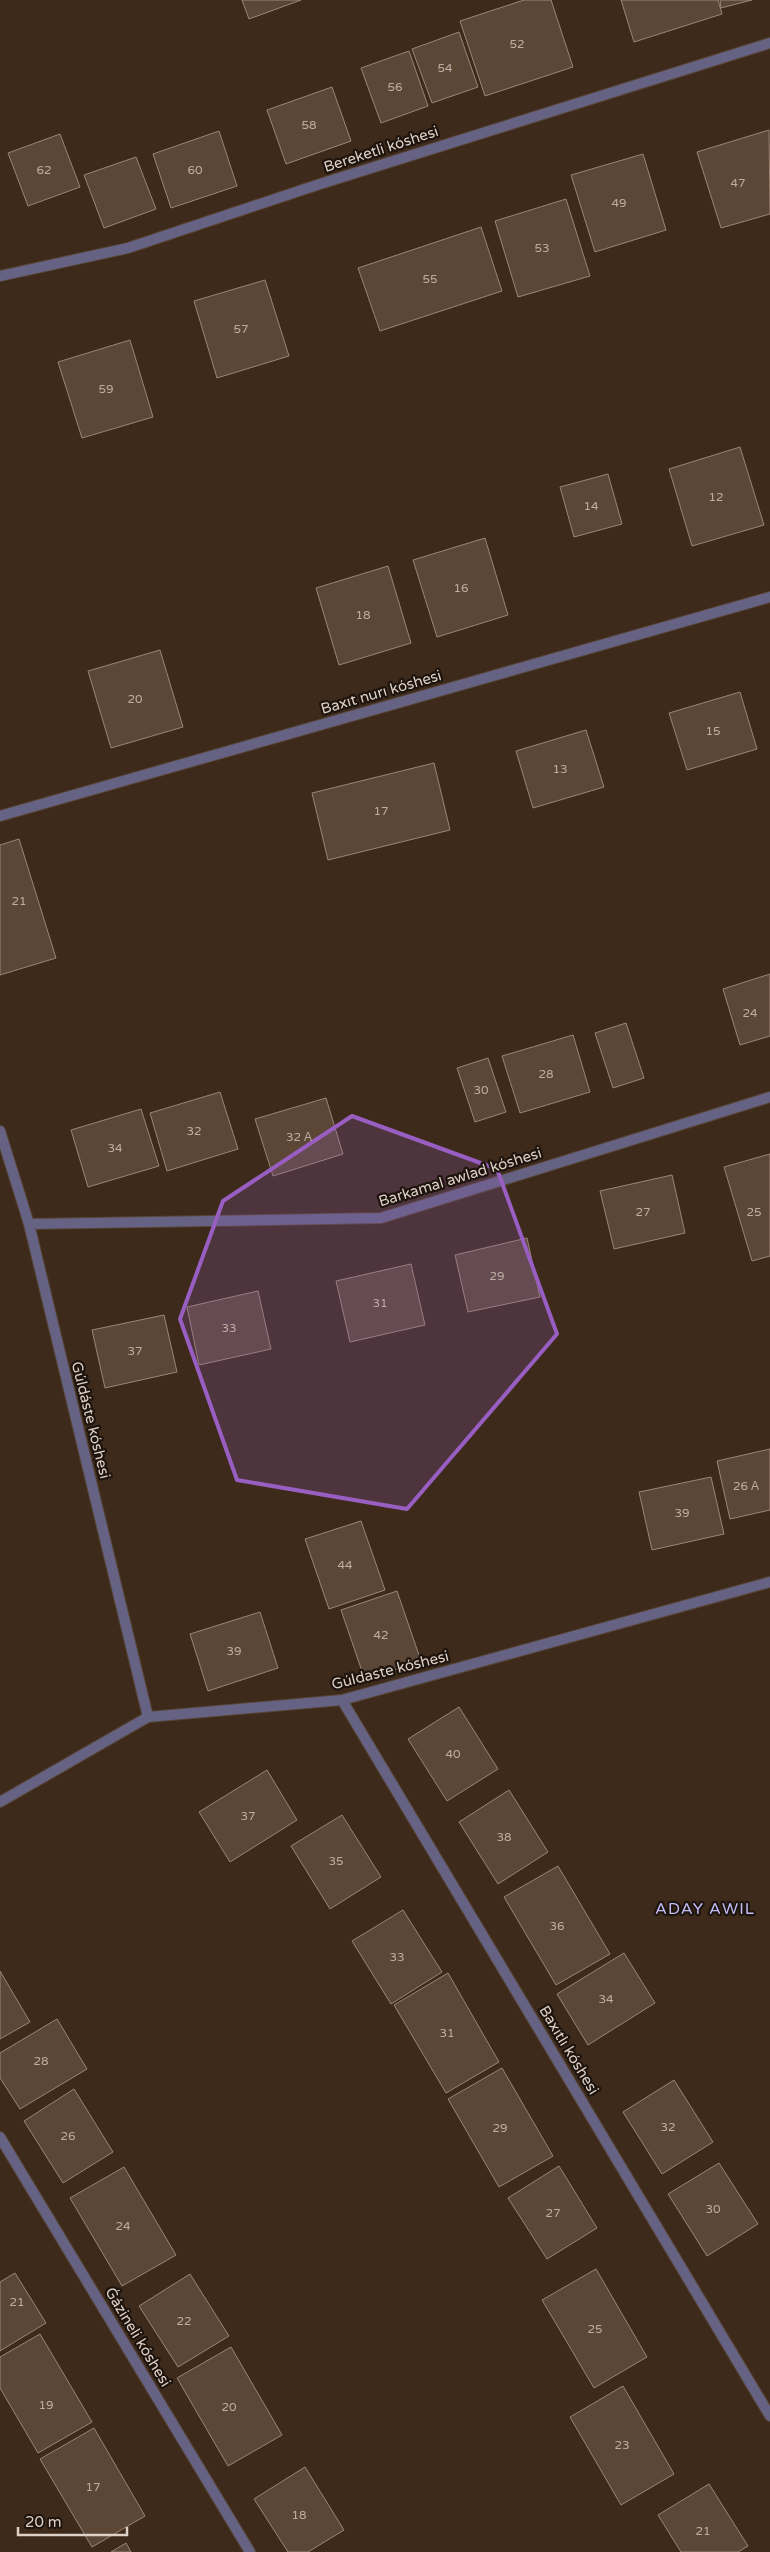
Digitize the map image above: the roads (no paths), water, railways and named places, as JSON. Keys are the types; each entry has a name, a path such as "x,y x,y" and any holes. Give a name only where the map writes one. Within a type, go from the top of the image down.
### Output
{"street":[{"name":"Bereketli kóshesi","path":"0,276 128,248 330,181 770,43"},
{"name":"Baxıt nurı kóshesi","path":"0,816 770,597"},
{"name":"Barkamal awlad kóshesi","path":"29,1224 381,1218 770,1097"},
{"name":"Gúldáste kóshesi","path":"0,1131 29,1224 148,1717"},
{"name":"Gúldaste kóshesi","path":"0,1802 148,1717 342,1700 770,1582"},
{"name":"Baxıtlı kóshesi","path":"342,1700 770,2416"},
{"name":"Ǵázineli kóshesi","path":"0,2137 250,2552"}],"district":[{"name":"ADAY AWIL","path":"705,1909"}]}
